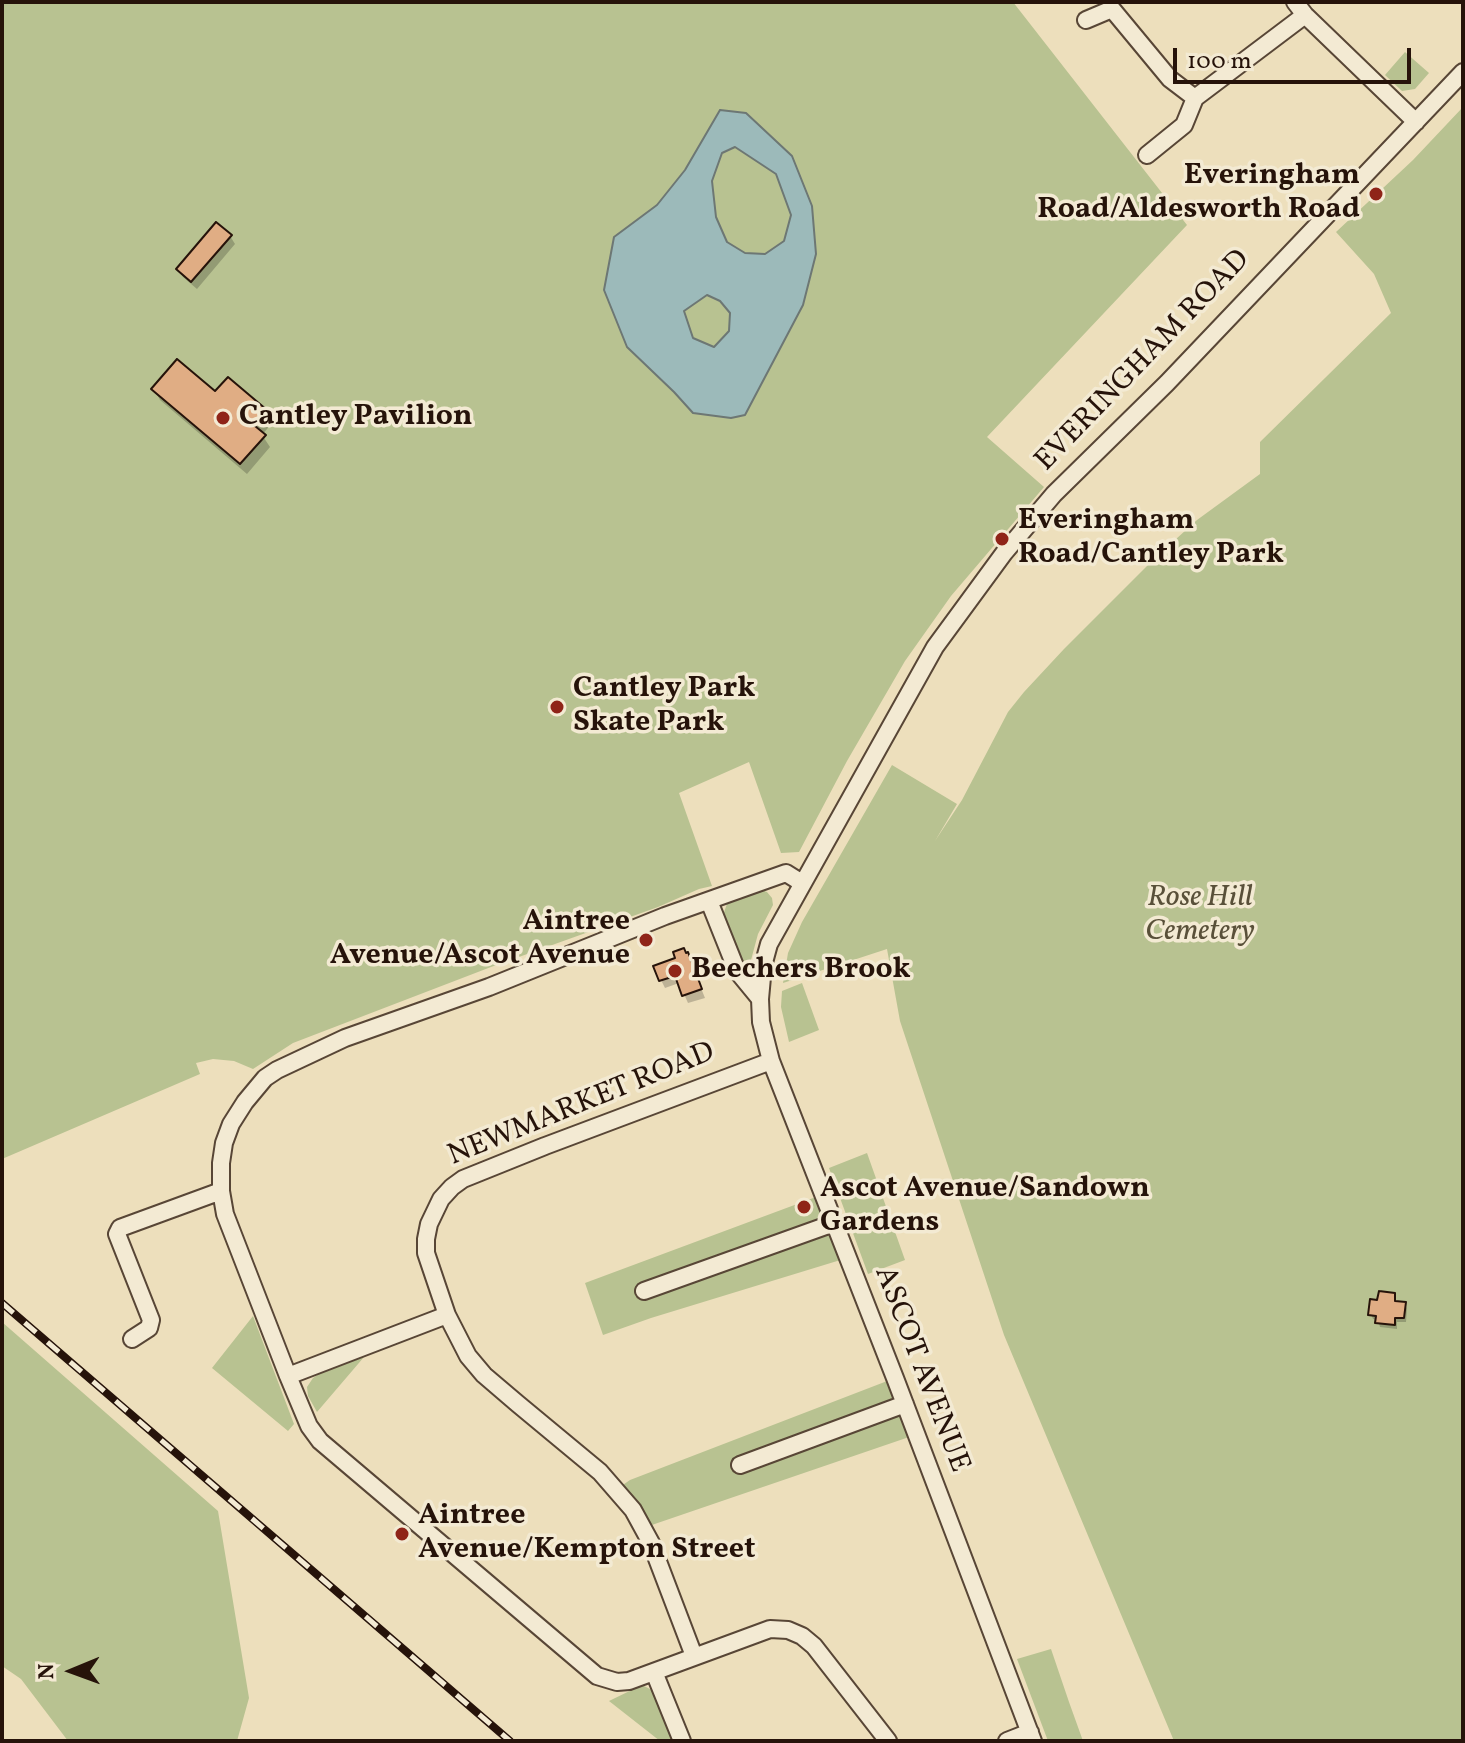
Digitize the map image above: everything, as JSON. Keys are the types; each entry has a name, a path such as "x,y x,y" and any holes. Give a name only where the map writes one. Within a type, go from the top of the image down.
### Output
{"street":[{"path":"1086,20 1112,9 1170,79 1195,98"},
{"path":"1147,155 1184,125 1195,98 1300,9 1416,122"},
{"name":"EVERINGHAM ROAD","path":"802,883 935,647 1004,553 1054,494 1167,383 1463,72"},
{"path":"802,883 786,873 665,916 489,987 345,1038 277,1070 265,1078 231,1124 221,1163 221,1191 225,1214 288,1376 309,1426 320,1441 597,1676 617,1682 629,1681 770,1629 788,1630 814,1646 888,1741"},
{"name":"ASCOT AVENUE","path":"802,883 769,944 763,966 761,1022 771,1061 1032,1737"},
{"path":"709,901 737,971 760,999"},
{"name":"NEWMARKET ROAD","path":"694,1656 651,1543 633,1510 600,1472 484,1375 468,1356 447,1315 426,1253 426,1239 429,1224 441,1199 463,1179 771,1061"},
{"path":"132,1339 149,1328 151,1320 117,1234 120,1228 221,1191"},
{"path":"644,1291 834,1223"},
{"path":"288,1376 447,1315"},
{"path":"740,1465 905,1404"},
{"path":"654,1672 682,1741"},
{"path":"1007,1741 1032,1737"}],"green space":[{"path":"2,2 1013,2 1187,225 987,437 1044,487 951,596 905,661 799,852 781,853 749,762 679,793 712,886 293,1043 253,1069 234,1061 213,1059 196,1063 200,1074 2,1159"},
{"path":"1405,52 1429,73 1415,89 1402,91 1385,75"},
{"name":"Rose Hill Cemetery","path":"1463,107 1463,1741 1174,1741 1004,1335 900,1021 887,949 783,983 788,953 802,922 892,765 957,804 935,841 962,800 1008,712 1024,692 1154,559 1197,520 1260,474 1260,442 1391,313 1374,274 1336,232 1413,160"},
{"path":"760,889 772,898 773,905 758,934 751,960 745,963 739,957 723,915 728,901"},
{"path":"802,983 819,1030 789,1042 781,1007 782,991"},
{"path":"867,1153 905,1260 868,1274 829,1168"},
{"path":"824,1194 847,1258 603,1335 585,1283"},
{"path":"253,1316 294,1424 288,1431 212,1368"},
{"path":"2,1322 218,1511 249,1698 237,1741 68,1741 21,1679 2,1666"},
{"path":"364,1357 317,1412 308,1396 307,1387 313,1378"},
{"path":"895,1378 915,1435 643,1528 617,1489 630,1480"},
{"path":"1051,1649 1083,1741 1048,1741 1017,1659"},
{"path":"642,1685 658,1699 678,1741 660,1741 609,1701"}],"water":[{"path":"720,110 746,113 792,156 812,206 816,254 803,305 745,415 731,418 693,413 627,347 604,290 614,237 657,205 685,170","holes":["735,147 776,174 791,215 784,241 765,254 745,253 727,242 716,217 712,181 722,153","707,295 720,301 730,313 729,331 714,347 693,338 684,311"]}],"building":[{"path":"216,222 232,235 191,282 176,269"},
{"name":"Cantley Pavilion","path":"177,359 215,391 228,377 267,410 255,426 266,435 240,464 151,389"},
{"name":"Beechers Brook","path":"684,948 702,989 682,996 675,976 659,981 653,966 675,958 673,952"},
{"path":"1379,1291 1395,1293 1395,1301 1406,1302 1404,1318 1395,1318 1395,1325 1375,1323 1376,1316 1368,1315 1370,1299 1377,1300"}],"railway":[{"path":"2,1303 510,1741"}],"place":[{"name":"Everingham Road/Aldesworth Road","path":"1376,194"},
{"name":"Cantley Pavilion","path":"223,418"},
{"name":"Everingham Road/Cantley Park","path":"1002,539"},
{"name":"Cantley Park Skate Park","path":"557,707"},
{"name":"Aintree Avenue/Ascot Avenue","path":"646,940"},
{"name":"Beechers Brook","path":"675,971"},
{"name":"Ascot Avenue/Sandown Gardens","path":"804,1207"},
{"name":"Aintree Avenue/Kempton Street","path":"402,1534"}]}
